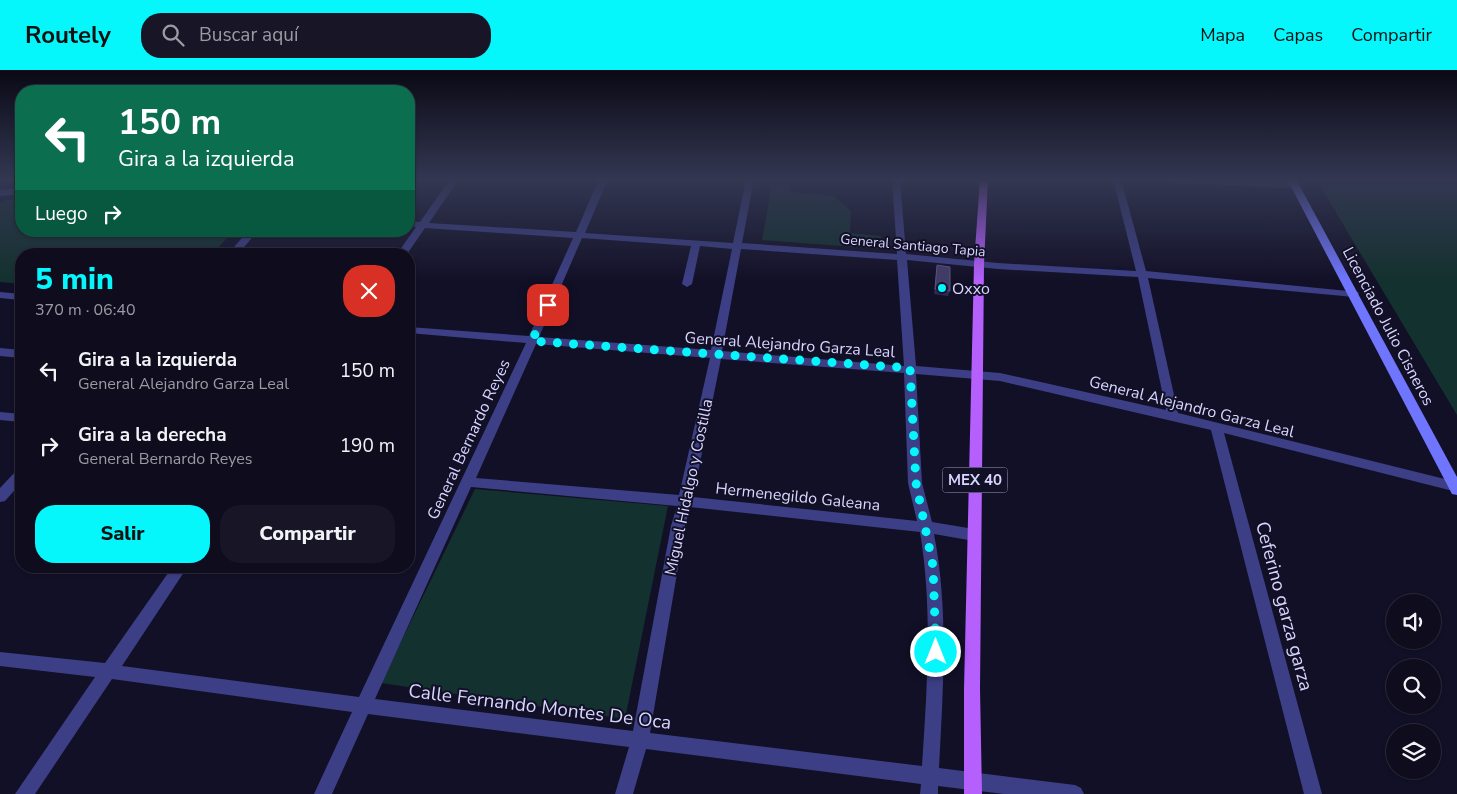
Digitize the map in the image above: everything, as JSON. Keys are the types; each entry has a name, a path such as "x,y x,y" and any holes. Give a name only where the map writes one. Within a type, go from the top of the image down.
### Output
{"main road":[{"name":"MEX 40","path":"973,788 978,264 982,213"}],"street":[{"path":"415,236 431,213"},
{"name":"General Bernardo Reyes","path":"323,794 468,482 590,213"},
{"name":"Miguel Hidalgo y Costilla","path":"624,794 640,739 678,526 716,355 744,213"},
{"path":"899,213 916,483 933,566 935,603 936,668 929,794"},
{"path":"1126,213 1142,274 1173,416"},
{"name":"Licenciado Julio Cisneros","path":"1309,213 1456,488"},
{"name":"General Santiago Tapia","path":"415,224 737,247 902,256 978,264 1142,274 1354,294"},
{"path":"238,248 248,237"},
{"path":"406,248 414,237"},
{"path":"686,284 696,244"},
{"path":"0,295 15,296"},
{"name":"General Alejandro Garza Leal","path":"415,331 716,355 910,368 1000,377 1173,416 1217,429 1456,488"},
{"path":"0,352 15,353"},
{"path":"0,416 15,417"},
{"name":"Ceferino garza garza","path":"1217,429 1314,794"},
{"path":"1,496 15,481"},
{"name":"Hermenegildo Galeana","path":"468,482 685,501 926,527 974,535"},
{"path":"24,794 176,573"},
{"name":"Calle Fernando Montes De Oca","path":"0,659 930,775 973,788 1076,794"}],"green space":[{"path":"0,213 15,213 15,237 228,237 218,248 15,248 15,283 0,282"},
{"path":"767,213 851,213 850,233 881,236 882,249 762,240"},
{"path":"1336,213 1457,213 1457,415"},
{"path":"475,489 668,506 625,719 381,683"}],"building":[{"name":"Oxxo","path":"937,265 950,267 950,291 935,289"}],"place":[{"name":"Oxxo","path":"942,288"}],"route":[{"path":"548,305 532,341 910,368 916,483 933,566 936,652"}]}
